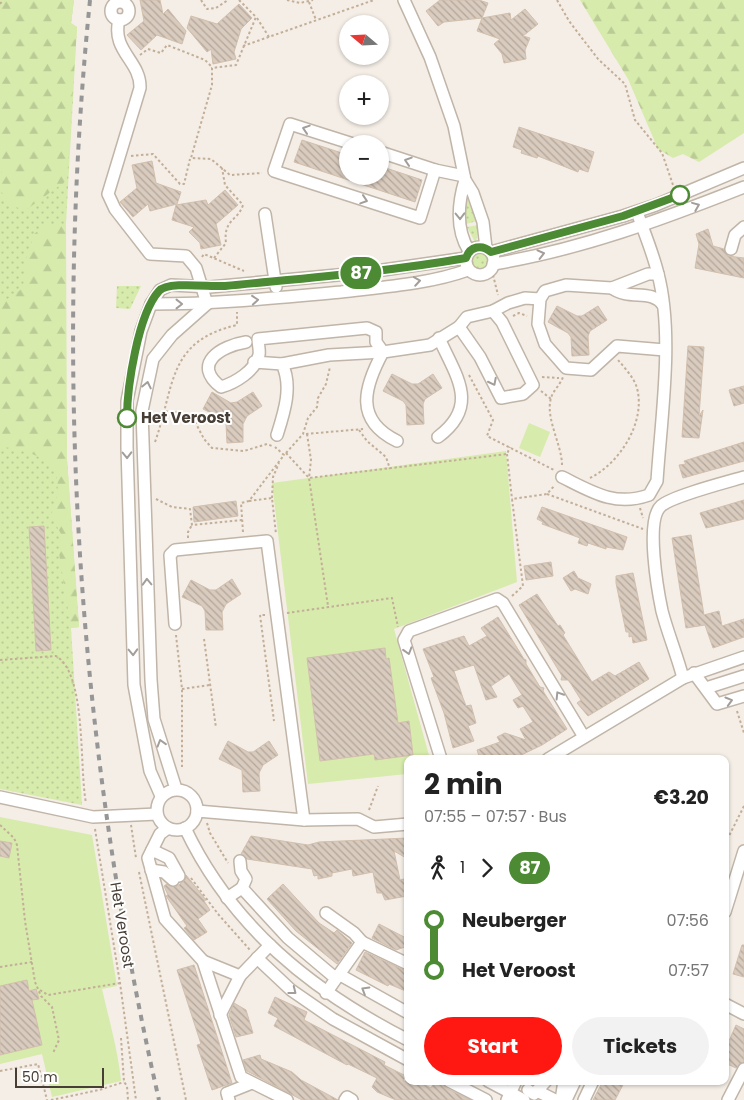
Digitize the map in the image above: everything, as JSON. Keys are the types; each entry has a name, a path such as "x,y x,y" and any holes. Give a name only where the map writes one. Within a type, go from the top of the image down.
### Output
{"street":[{"path":"404,0 430,57 454,126 464,178 473,193 483,222 491,258 487,273 477,275 468,260 460,226 460,198 464,178"},
{"path":"123,2 113,6 111,12 119,20 116,39 140,79 140,88 108,194 115,209 150,254 186,256 194,266 207,304"},
{"path":"339,140 290,124 274,171 420,218 435,170"},
{"path":"389,155 464,178"},
{"path":"491,258 637,212 744,168"},
{"path":"150,304 207,304 277,298 371,288 453,275 478,247 491,258 582,244 642,226 744,187"},
{"path":"562,477 610,499 636,499 649,495 657,481 665,350 663,305 658,274 637,212"},
{"path":"264,214 277,298"},
{"path":"730,249 735,234 744,227"},
{"path":"161,796 150,771 146,756 134,684 127,447 127,401 141,331 150,304 160,290 171,285 200,287 275,281 468,260"},
{"path":"658,274 648,274 612,288 566,285 546,291 540,298 538,321 546,344 564,373 591,370 617,346 665,350"},
{"path":"612,288 621,295 653,296 663,305"},
{"path":"254,362 282,364 329,355 384,352 430,345 459,327 466,317 497,309 526,298 540,298"},
{"path":"176,789 154,719 150,680 142,411 153,359 172,335 207,304"},
{"path":"459,327 501,398 523,394 533,385 497,309"},
{"path":"246,342 235,344 222,350 209,362 207,371 210,379 221,386 234,383 259,356 258,339 367,328 376,332 376,342 384,352"},
{"path":"438,437 455,420 462,407 462,392 459,378 439,338"},
{"path":"384,352 367,385 366,400 376,427 386,436 398,441"},
{"path":"275,440 285,408 288,376 282,364"},
{"path":"744,477 661,505 655,514 653,532 663,612 688,675 706,688 717,704 744,696"},
{"path":"175,626 170,555 175,550 267,541 275,614 304,820"},
{"path":"440,755 404,640 409,632 497,599 503,603 584,737"},
{"path":"562,755 584,737 688,675 744,657"},
{"path":"706,688 744,676"},
{"path":"168,828 159,820 157,814 157,805 161,796 176,789 191,795 197,811 191,824 185,828 168,828 160,834 148,858 165,919 203,961 241,1077 281,1099"},
{"path":"0,797 90,816 157,814"},
{"path":"197,811 304,820 358,819 374,827 404,824"},
{"path":"185,828 227,898 270,945 326,993 350,1009 404,1038"},
{"path":"152,850 169,858 179,875"},
{"path":"729,899 744,851"},
{"path":"227,898 242,888 246,879 236,864"},
{"path":"151,870 179,875"},
{"path":"242,888 288,938 333,976 342,976 404,1011"},
{"path":"326,913 354,933 362,942 404,962"},
{"path":"326,993 362,942"},
{"path":"220,1015 240,976 270,945"},
{"path":"257,958 291,990 333,1019 404,1058"},
{"path":"203,961 240,976"},
{"path":"729,1006 744,1014"},
{"path":"728,1100 744,1069"},
{"path":"229,1100 227,1093 252,1083"},
{"path":"457,1085 486,1100"},
{"path":"494,1085 509,1096 530,1091 555,1100"},
{"path":"561,1100 563,1085"},
{"path":"566,1100 573,1085"},
{"path":"584,1100 592,1085"},
{"path":"345,1100 347,1097 352,1100"}],"path":[{"path":"0,4 3,0"},
{"path":"201,0 207,9 216,8 228,0"},
{"path":"239,0 256,17 269,37"},
{"path":"287,0 310,2 313,0"},
{"path":"243,46 374,0"},
{"path":"557,0 569,21 598,59 625,84 635,120 662,153 674,189"},
{"path":"310,2 316,20"},
{"path":"212,68 236,65 256,17"},
{"path":"119,158 153,154 180,184 184,184 212,84 212,68 205,60 167,45 161,54 148,49 140,54 140,60 134,67"},
{"path":"190,158 211,158 230,175 274,171"},
{"path":"214,258 226,243 225,234 230,220 241,210 242,205 225,185 222,167"},
{"path":"194,266 204,254 241,271 249,271"},
{"path":"491,258 497,309"},
{"path":"502,322 519,313 538,321"},
{"path":"154,446 177,369 194,343 226,327 237,325"},
{"path":"577,484 611,464 628,439 635,422 639,402 637,386 611,352"},
{"path":"328,606 310,478 311,460 305,434 308,418 317,407 318,398 330,371 329,355"},
{"path":"468,371 493,420 487,436 562,474 562,455 552,421 551,399 564,373"},
{"path":"529,377 564,373"},
{"path":"165,411 191,414 204,439 212,448 244,451 275,440 285,454 310,478"},
{"path":"243,536 241,503 249,501 280,459 305,434 376,427"},
{"path":"359,430 367,441 386,457 390,469"},
{"path":"503,603 523,586 507,454 510,447"},
{"path":"310,478 507,454"},
{"path":"272,498 273,477 280,459"},
{"path":"547,494 562,477"},
{"path":"512,499 547,494 645,530 642,512 636,499"},
{"path":"156,498 172,507 190,509 192,525 188,532 188,543"},
{"path":"192,525 242,520"},
{"path":"274,721 260,615 392,598 396,622 404,640"},
{"path":"175,626 182,689 182,770"},
{"path":"204,639 216,728"},
{"name":"Het Veroost","path":"0,660 56,656 67,665 73,679 77,699 83,791 90,816 120,983 136,1100"},
{"path":"182,689 210,685"},
{"path":"732,700 744,733"},
{"path":"369,810 378,786"},
{"path":"729,836 744,806"},
{"path":"206,822 210,833 236,864"},
{"path":"0,825 14,838 17,845 35,982 44,1001 52,1007 59,1040 53,1053"},
{"path":"131,830 137,862"},
{"path":"139,871 186,1100"},
{"path":"179,875 218,914 257,958"},
{"path":"0,967 32,962"},
{"path":"39,990 48,995 120,983"},
{"path":"121,1038 124,1082 127,1086 128,1100"},
{"path":"0,1071 38,1064 49,1100 99,1090 124,1082"}],"green space":[{"path":"0,0 74,0 71,23 77,27 64,259 67,459 79,627 71,628 82,805 0,789"},
{"path":"0,0 74,0 71,23 77,27 67,180 26,210 12,206 0,190 2,164 0,162"},
{"path":"580,0 744,0 744,133 699,162 683,154 673,158 658,149 628,79"},
{"path":"466,195 477,221 466,224 465,197"},
{"path":"66,225 67,459 79,627 71,628 59,553 61,534 51,515 58,484 56,473 41,458 30,453 0,446 0,301 6,300 23,288 26,259 35,233 47,226"},
{"path":"478,225 476,244 467,227"},
{"path":"477,253 483,253 488,258 486,267 477,269 472,264 472,258"},
{"path":"117,286 141,286 130,309 116,308"},
{"path":"529,423 550,432 540,457 519,448"},
{"path":"506,451 517,582 394,629 429,755 404,755 404,774 308,784 272,483"},
{"path":"0,817 92,835 117,986 102,989 116,1046 121,1081 52,1097 42,1054 0,1064"}],"building":[{"path":"140,0 160,0 163,14 168,9 186,31 182,44 157,35 141,50 127,35 144,21"},
{"path":"440,0 479,0 488,3 482,18 444,22 438,26 426,11"},
{"path":"239,4 252,18 241,29 234,52 236,59 213,64 211,49 207,52 187,28 191,16 217,24"},
{"path":"525,9 538,24 523,36 530,38 525,50 526,59 504,63 502,54 494,44 500,39 477,31 482,18 510,13 511,20"},
{"path":"519,127 594,152 588,172 579,169 578,172 538,156 537,158 521,153 522,150 513,147"},
{"path":"302,140 339,152 339,177 294,162"},
{"path":"152,161 156,183 181,192 177,204 150,211 148,204 133,217 120,202 137,188 132,165"},
{"path":"389,169 422,180 415,202 364,185 389,185"},
{"path":"225,190 238,205 216,224 221,245 201,249 200,243 189,232 194,227 172,220 176,205 206,200 208,205"},
{"path":"708,229 713,246 724,249 728,256 744,258 744,278 695,268 699,244 696,234"},
{"path":"557,306 577,316 582,316 598,306 607,320 590,331 588,336 589,355 572,356 571,337 568,333 548,322"},
{"path":"688,346 704,347 699,416 703,410 699,438 682,437"},
{"path":"392,374 412,384 418,384 433,374 442,388 425,399 423,404 424,424 407,425 406,405 403,401 383,391"},
{"path":"744,386 744,403 734,406 729,390"},
{"path":"212,392 231,403 237,402 253,392 262,406 247,416 243,424 243,442 227,443 226,424 223,419 203,409"},
{"path":"744,442 744,461 683,478 679,465 686,464 684,461"},
{"path":"744,500 744,519 706,528 700,513"},
{"path":"236,501 238,516 194,522 193,507"},
{"path":"542,507 627,537 623,550 606,547 606,549 588,543 587,546 578,543 580,538 542,524 543,522 537,519"},
{"path":"44,526 51,650 36,651 29,527"},
{"path":"691,535 704,615 719,611 722,626 744,619 744,637 713,648 705,625 686,628 672,538"},
{"path":"551,562 553,576 526,580 524,566"},
{"path":"574,571 578,578 591,584 588,594 575,589 571,591 563,578"},
{"path":"633,573 647,640 633,643 632,636 629,637 629,632 626,632 616,576"},
{"path":"232,579 241,594 226,604 222,612 223,630 206,630 205,611 202,606 182,597 191,580 210,590 216,590"},
{"path":"537,594 558,626 560,625 565,633 563,635 592,682 609,672 615,676 639,662 649,679 588,716 577,703 581,700 568,680 561,680 562,676 519,605"},
{"path":"498,617 526,660 526,664 540,687 544,688 543,691 567,729 542,745 521,755 479,755 477,750 500,742 497,737 505,733 526,740 520,729 533,722 523,706 518,708 513,700 522,695 509,674 491,686 497,697 486,700 474,665 454,671 466,706 471,705 476,723 468,726 474,741 453,748 444,713 431,678 434,677 423,649 464,636 469,646 487,636 481,628"},
{"path":"385,648 386,659 389,658 398,723 409,721 413,755 375,760 374,754 320,761 307,658"},
{"path":"228,741 248,752 253,752 269,741 278,755 263,765 259,773 260,791 243,792 242,770 219,759"},
{"path":"251,836 308,845 319,842 404,838 404,857 394,851 400,880 404,879 404,897 385,900 382,893 377,893 373,872 353,876 352,869 332,873 332,876 318,879 318,875 314,876 312,869 247,859 241,854"},
{"path":"0,841 12,843 9,858 0,856"},
{"path":"186,875 206,900 204,901 210,910 198,919 207,932 194,940 184,928 187,926 166,896 168,895 164,886 167,884 176,887 185,880"},
{"path":"283,884 319,923 334,933 337,930 352,943 337,964 296,931 267,899"},
{"path":"379,924 404,937 404,947 396,950 372,938"},
{"path":"742,945 744,945 744,977 733,974"},
{"path":"365,952 404,970 404,990 389,984 388,986 356,970"},
{"path":"194,965 232,1083 212,1090 197,1045 201,1044 177,970"},
{"path":"27,980 29,991 36,989 39,999 32,1000 42,1045 0,1055 0,986"},
{"path":"275,997 307,1012 304,1020 385,1062 384,1065 404,1075 404,1085 425,1085 431,1088 433,1085 444,1085 446,1088 470,1100 396,1100 377,1092 372,1087 377,1078 347,1065 274,1026 278,1018 268,1013"},
{"path":"234,1003 246,1010 253,1033 236,1037 229,1015"},
{"path":"736,1025 744,1029 744,1062 736,1068 729,1065 729,1041"},
{"path":"260,1055 261,1059 292,1072 301,1080 338,1100 302,1100 247,1071 243,1060"},
{"path":"601,1085 623,1085 615,1100 593,1100"}],"railway":[{"path":"90,0 79,138 74,276 74,414 80,553 91,691 108,829 131,965 159,1100"}],"bus line":[{"name":"87","path":"127,418 127,401 141,331 150,304 160,290 171,285 210,287 369,272 445,262 466,258 469,251 473,248 482,247 491,252 519,245 623,216 680,195"}],"place":[{"name":"Het Veroost","path":"127,418"}]}
